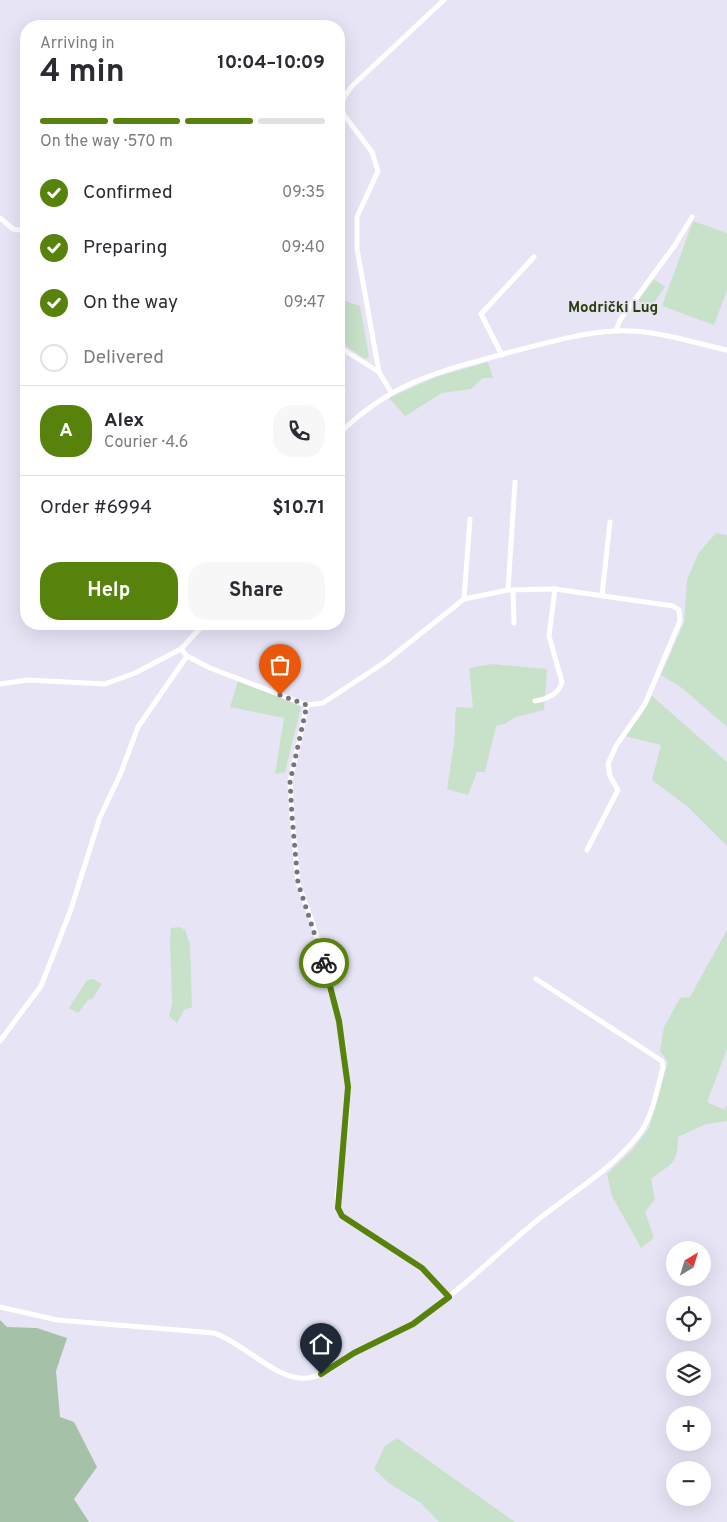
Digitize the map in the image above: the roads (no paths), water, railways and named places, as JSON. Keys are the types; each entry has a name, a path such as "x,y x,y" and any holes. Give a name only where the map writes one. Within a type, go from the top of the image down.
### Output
{"street":[{"path":"345,96 352,86 444,0"},
{"path":"345,117 347,122 372,152 378,171 357,217 356,234 361,279 379,372 391,392"},
{"path":"616,331 620,320 675,245 692,217"},
{"path":"0,218 13,228 20,230"},
{"path":"502,355 481,314 534,257"},
{"path":"345,428 358,415 391,392 435,372 568,337 616,331 657,333 727,350"},
{"path":"345,351 379,372"},
{"path":"514,623 510,590 515,482"},
{"path":"464,599 470,519"},
{"path":"602,595 610,522"},
{"path":"535,700 548,698 562,686 561,673 549,636 555,589"},
{"path":"181,649 187,656 210,668 307,705 323,703 385,662 464,599 510,590 555,589 673,606 679,610 681,617 645,704 616,746 608,764 610,776 618,790 587,850"},
{"path":"0,684 28,680 105,684 135,673 181,649 198,630"},
{"path":"0,1041 40,986 70,912 100,817 120,775 138,727 187,656"},
{"path":"307,705 291,776 292,816 298,883 316,934 336,1008 344,1048 348,1102 338,1208 342,1216 422,1268 449,1297"},
{"path":"0,1307 57,1320 214,1333 227,1337 285,1374 308,1378 334,1368 354,1353 413,1324 449,1297 527,1229 617,1159 638,1136 647,1122 663,1066 657,1057 536,979"}],"district":[{"name":"Modrički Lug","path":"613,307"}]}
